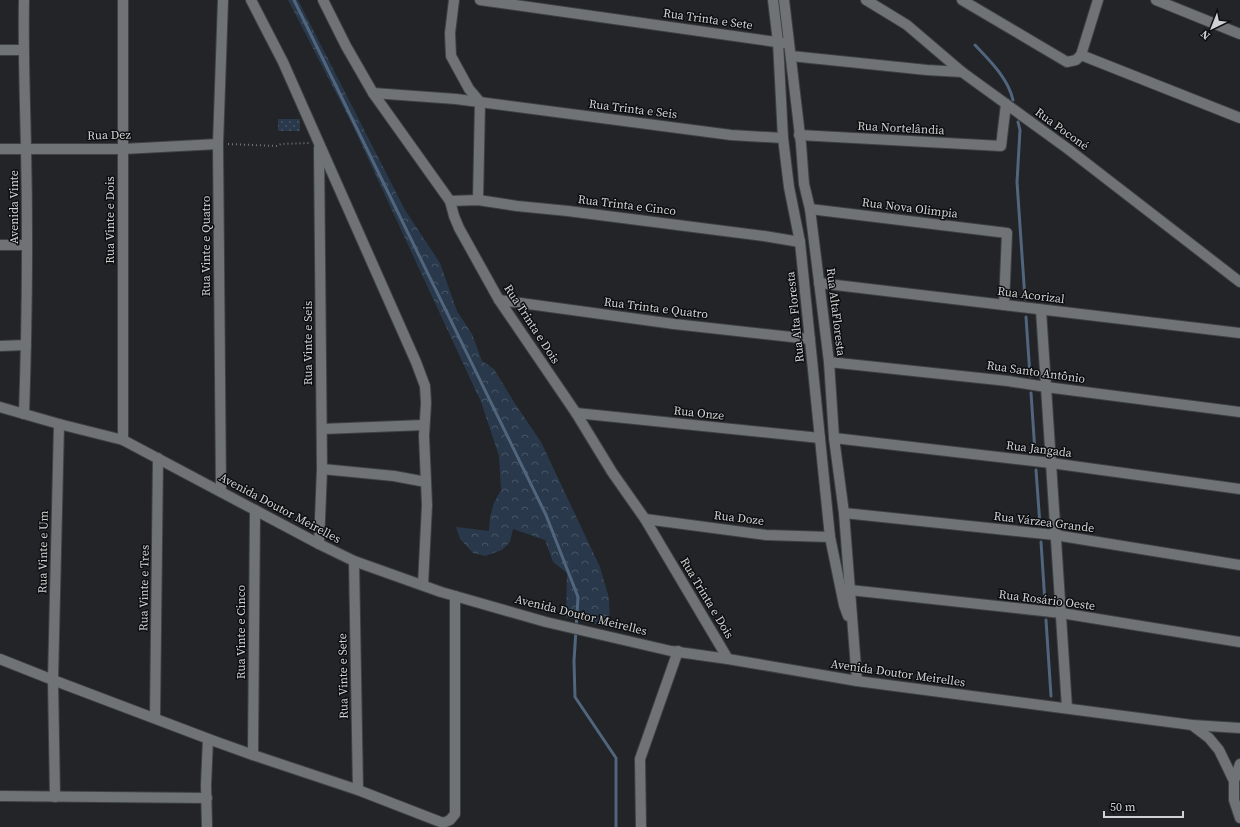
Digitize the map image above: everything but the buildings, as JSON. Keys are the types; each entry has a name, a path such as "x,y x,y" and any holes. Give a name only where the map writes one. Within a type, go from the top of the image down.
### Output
{"street":[{"name":"Avenida Vinte","path":"24,0 23,50 27,245 24,414"},
{"name":"Rua Vinte e Dois","path":"123,0 123,440"},
{"name":"Rua Vinte e Quatro","path":"221,492 218,144 223,0"},
{"path":"251,0 283,62 416,362 425,386 426,403 424,424 427,504 423,585"},
{"name":"Rua Trinta e Dois","path":"323,0 346,46 373,93 450,201 459,228 500,300 576,413 612,472 645,519 728,659"},
{"path":"454,0 450,33 451,56 469,89 480,102 478,200"},
{"name":"Rua Trinta e Sete","path":"480,0 789,43"},
{"name":"Rua Alta Floresta","path":"773,0 778,42 783,138 788,187 800,242 830,537 844,605 853,629"},
{"name":"Rua AltaFloresta","path":"784,0 800,135 804,184 810,209 829,362 834,438 844,513 845,542 857,681"},
{"name":"Rua Poconé","path":"866,0 907,25 962,72 1068,149 1239,279"},
{"path":"962,0 1067,62 1076,60 1082,55 1098,0"},
{"path":"1156,0 1240,34"},
{"path":"0,50 23,50"},
{"path":"1082,55 1240,118"},
{"path":"791,56 927,70 962,72"},
{"path":"373,93 480,102"},
{"name":"Rua Trinta e Seis","path":"480,102 731,135 783,138"},
{"name":"Rua Nortelândia","path":"800,135 1001,146 1006,104"},
{"name":"Rua Vinte e Seis","path":"318,142 320,188 322,429 319,544"},
{"name":"Rua Dez","path":"0,149 123,149 218,144"},
{"path":"788,187 804,184"},
{"name":"Rua Trinta e Cinco","path":"450,201 478,200 764,236 800,242"},
{"name":"Rua Nova Olimpia","path":"810,209 1006,233 1004,305"},
{"path":"0,245 27,245"},
{"name":"Rua Acorizal","path":"819,283 1240,333"},
{"name":"Rua Trinta e Quatro","path":"500,300 674,324 810,339"},
{"path":"1040,310 1067,708"},
{"path":"0,346 26,345"},
{"name":"Rua Santo Antônio","path":"829,362 1008,381 1240,412"},
{"name":"Avenida Doutor Meirelles","path":"0,407 123,440 354,561 455,596 569,627 678,651 857,681 1192,725 1240,728"},
{"name":"Rua Onze","path":"576,413 820,438"},
{"name":"Rua Vinte e Um","path":"55,797 53,680 59,424"},
{"path":"322,429 424,424"},
{"name":"Rua Jangada","path":"834,438 1051,463 1240,489"},
{"name":"Rua Vinte e Tres","path":"155,718 158,458"},
{"path":"322,469 394,476 426,482"},
{"name":"Rua Vinte e Cinco","path":"253,755 255,510"},
{"name":"Rua Várzea Grande","path":"844,513 1056,535 1240,565"},
{"name":"Rua Doze","path":"645,519 766,535 830,537"},
{"name":"Rua Vinte e Sete","path":"354,561 358,790"},
{"name":"Rua Rosário Oeste","path":"850,590 1061,613 1240,642"},
{"path":"0,659 208,739 358,790 443,823 450,820 455,814 455,596"},
{"path":"641,827 640,759 678,651"},
{"name":"Avenida Doutor Meirelles","path":"1192,725 1209,738 1219,750 1234,781 1234,800 1240,818"},
{"path":"207,827 206,785 208,739"},
{"path":"1234,781 1240,764"},
{"path":"0,796 207,798"}],"path":[{"path":"218,144 276,146 281,144 318,142"}],"green space":[{"path":"288,0 298,0 405,210 440,263 457,311 472,334 482,361 494,369 541,442 600,567 609,598 610,627 566,617 567,573 553,562 545,540 513,529 510,542 502,550 485,556 473,553 460,539 456,527 489,531 490,517 494,503 501,490 499,456 481,402 351,122"},
{"path":"278,119 300,119 300,131 278,131"}],"waterway":[{"path":"294,0 546,515 578,597 574,661 575,697 616,758 616,827"},
{"path":"975,45 1003,77 1011,92 1013,100"},
{"path":"1018,122 1020,130 1017,182 1025,299"},
{"path":"1026,317 1030,376"},
{"path":"1031,393 1035,452"},
{"path":"1036,470 1040,525"},
{"path":"1041,542 1045,603"},
{"path":"1046,620 1051,696"}]}
